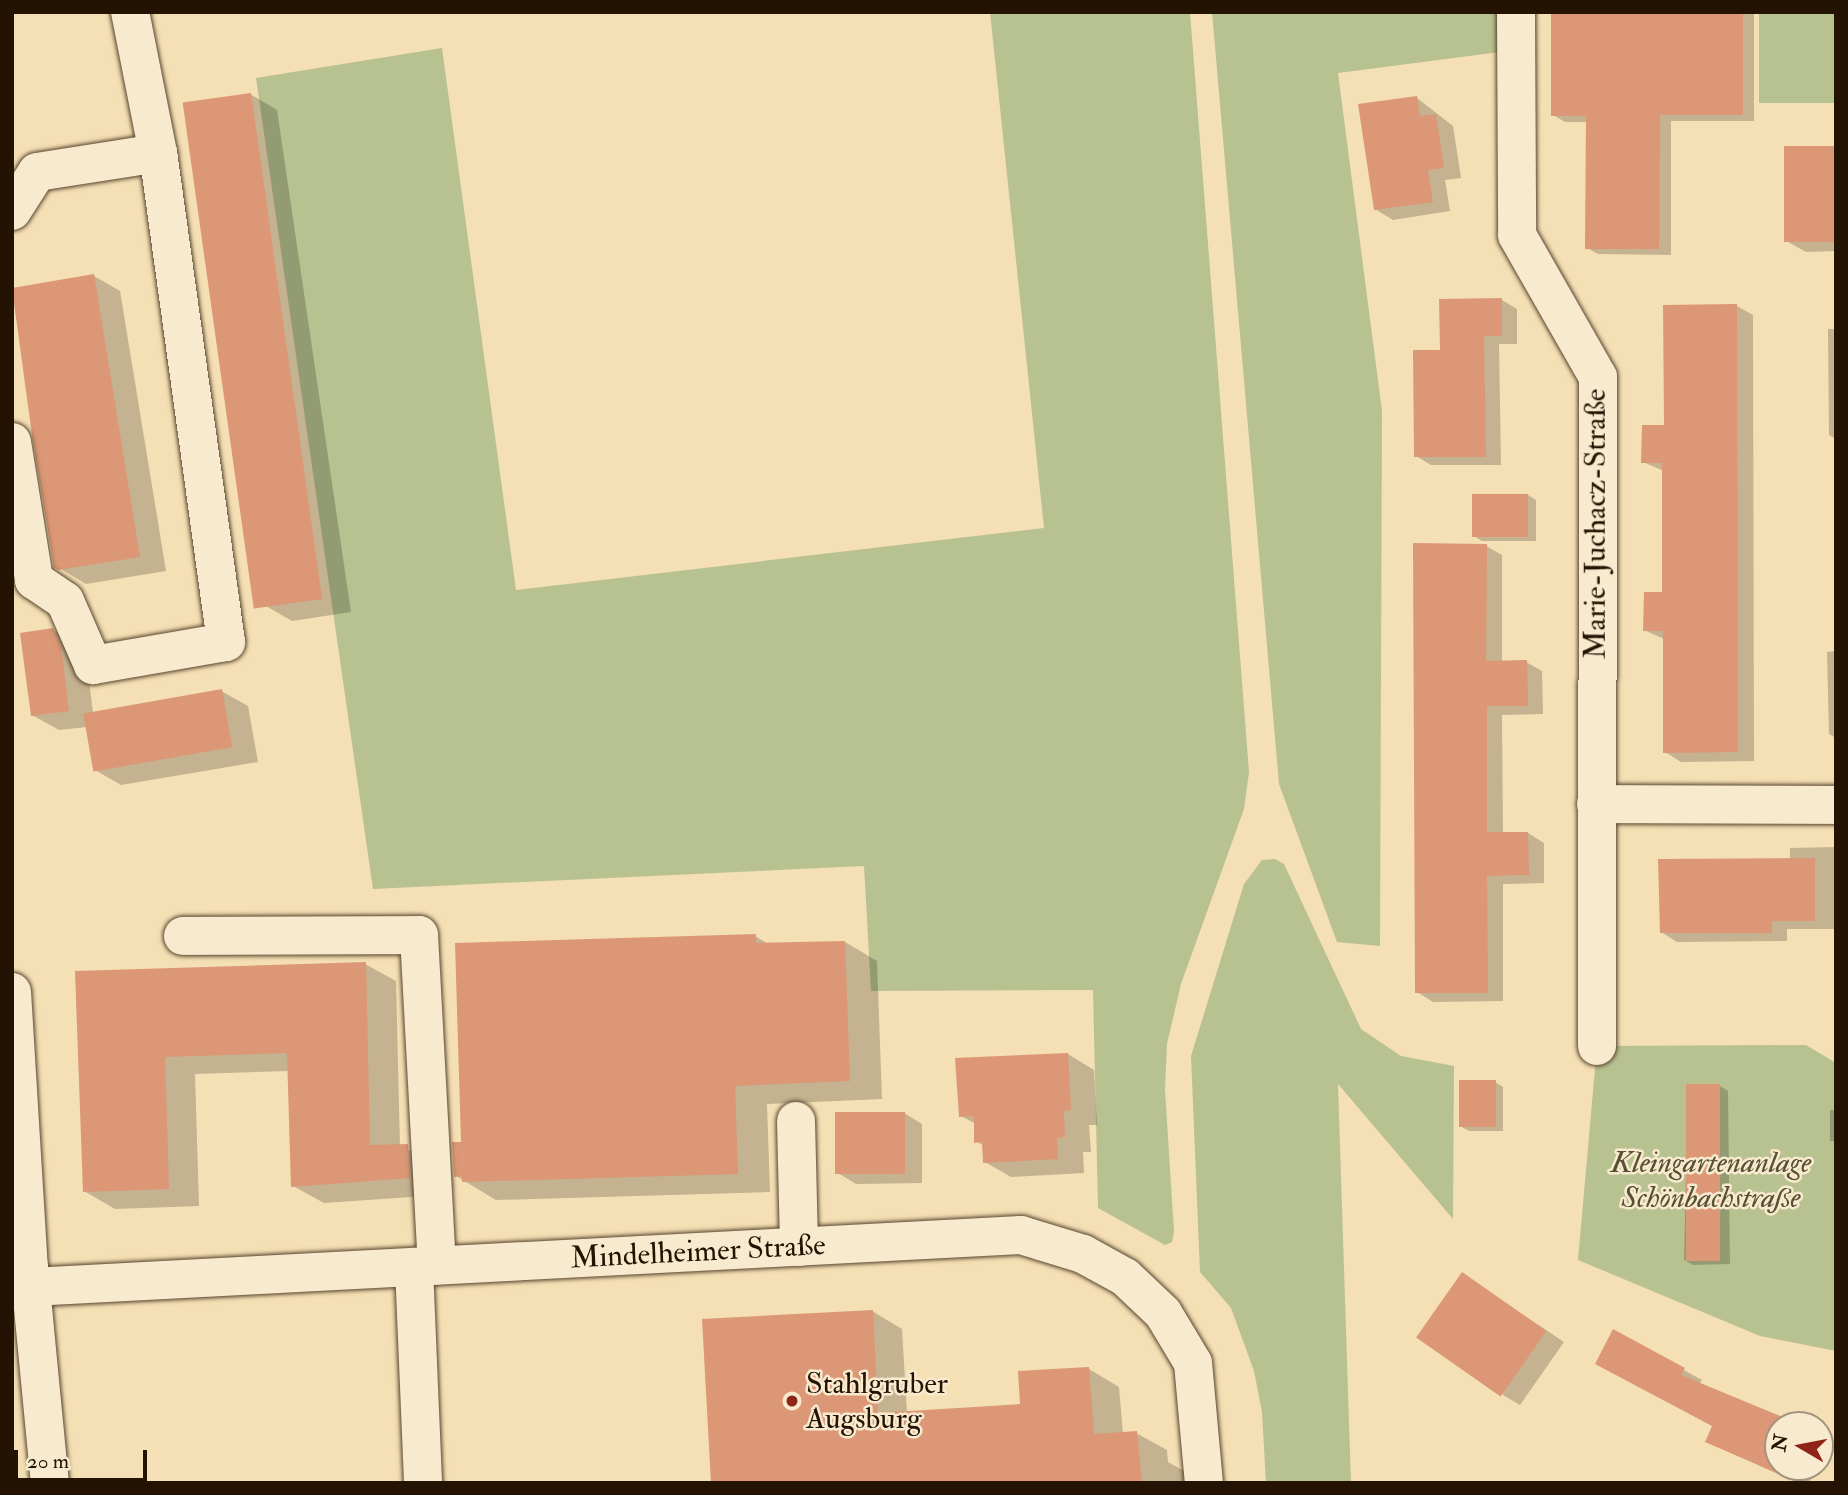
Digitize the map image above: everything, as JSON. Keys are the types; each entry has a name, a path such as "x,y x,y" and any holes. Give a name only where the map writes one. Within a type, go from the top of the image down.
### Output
{"street":[{"path":"12,442 34,580 65,601 93,664 226,642 158,153 130,12"},
{"name":"Marie-Juchacz-Straße","path":"1516,12 1517,235 1598,377 1597,1046"},
{"path":"12,211 37,172 158,153"},
{"path":"1596,804 1836,805"},
{"path":"183,936 419,935 426,1267 423,1483"},
{"path":"12,992 24,1267 50,1483"},
{"path":"796,1121 799,1247"},
{"name":"Mindelheimer Straße","path":"24,1267 426,1267 1021,1235 1083,1254 1125,1277 1163,1313 1193,1363 1205,1483"}],"green space":[{"path":"990,12 1190,12 1249,772 1244,809 1181,984 1167,1044 1165,1089 1174,1232 1172,1242 1165,1245 1098,1208 1093,990 871,991 864,866 373,889 256,78 442,48 516,590 1044,528"},
{"path":"1212,12 1500,12 1500,52 1338,73 1382,411 1380,946 1337,942 1279,784"},
{"path":"1759,12 1836,12 1836,103 1759,103"},
{"path":"1275,859 1284,864 1361,1029 1401,1056 1454,1066 1453,1219 1338,1084 1351,1483 1266,1483 1262,1412 1254,1371 1231,1308 1200,1272 1191,1056 1244,884 1262,860"},
{"name":"Kleingartenanlage Schönbachstraße","path":"1806,1045 1836,1063 1836,1351 1760,1336 1578,1260 1597,1046"}],"building":[{"path":"1551,12 1743,12 1743,115 1660,115 1659,249 1585,249 1586,116 1551,116"},
{"path":"251,93 322,599 254,609 183,103"},
{"path":"1417,96 1420,116 1436,114 1444,168 1428,170 1433,202 1374,210 1358,104"},
{"path":"1784,146 1836,146 1836,242 1784,242"},
{"path":"94,274 140,557 58,570 54,567 32,435 12,288"},
{"path":"1502,298 1502,336 1484,336 1486,457 1414,457 1413,350 1440,350 1439,299"},
{"path":"1737,304 1738,752 1663,753 1663,631 1643,631 1644,592 1662,592 1662,463 1641,463 1642,425 1664,425 1663,305"},
{"path":"1472,494 1528,494 1528,537 1472,537"},
{"path":"1413,543 1487,544 1486,661 1527,660 1528,706 1487,706 1487,832 1528,832 1529,875 1487,876 1488,993 1415,993"},
{"path":"53,628 61,646 69,711 31,716 20,633"},
{"path":"222,689 232,747 93,772 83,713"},
{"path":"1815,858 1815,921 1772,921 1772,933 1660,933 1658,859"},
{"path":"756,934 756,943 845,941 850,1081 735,1086 738,1174 462,1182 462,1176 454,1177 452,1142 461,1142 455,943"},
{"path":"366,962 370,1145 408,1144 410,1178 291,1187 287,1053 165,1057 169,1189 83,1192 75,971"},
{"path":"1068,1053 1071,1110 1064,1111 1065,1137 1057,1138 1058,1159 983,1163 982,1142 974,1143 974,1116 959,1117 955,1058"},
{"path":"1459,1080 1496,1080 1496,1127 1459,1127"},
{"path":"1686,1084 1720,1084 1720,1261 1686,1261"},
{"path":"835,1112 905,1112 905,1174 835,1174"},
{"path":"1462,1272 1546,1331 1500,1397 1416,1338"},
{"path":"873,1310 878,1413 1020,1404 1018,1371 1089,1367 1094,1434 1137,1431 1142,1483 711,1483 702,1319"},
{"path":"1613,1329 1685,1368 1681,1375 1768,1411 1764,1411 1764,1467 1705,1442 1712,1426 1595,1364"}],"place":[{"name":"Stahlgruber Augsburg","path":"792,1401"}]}
